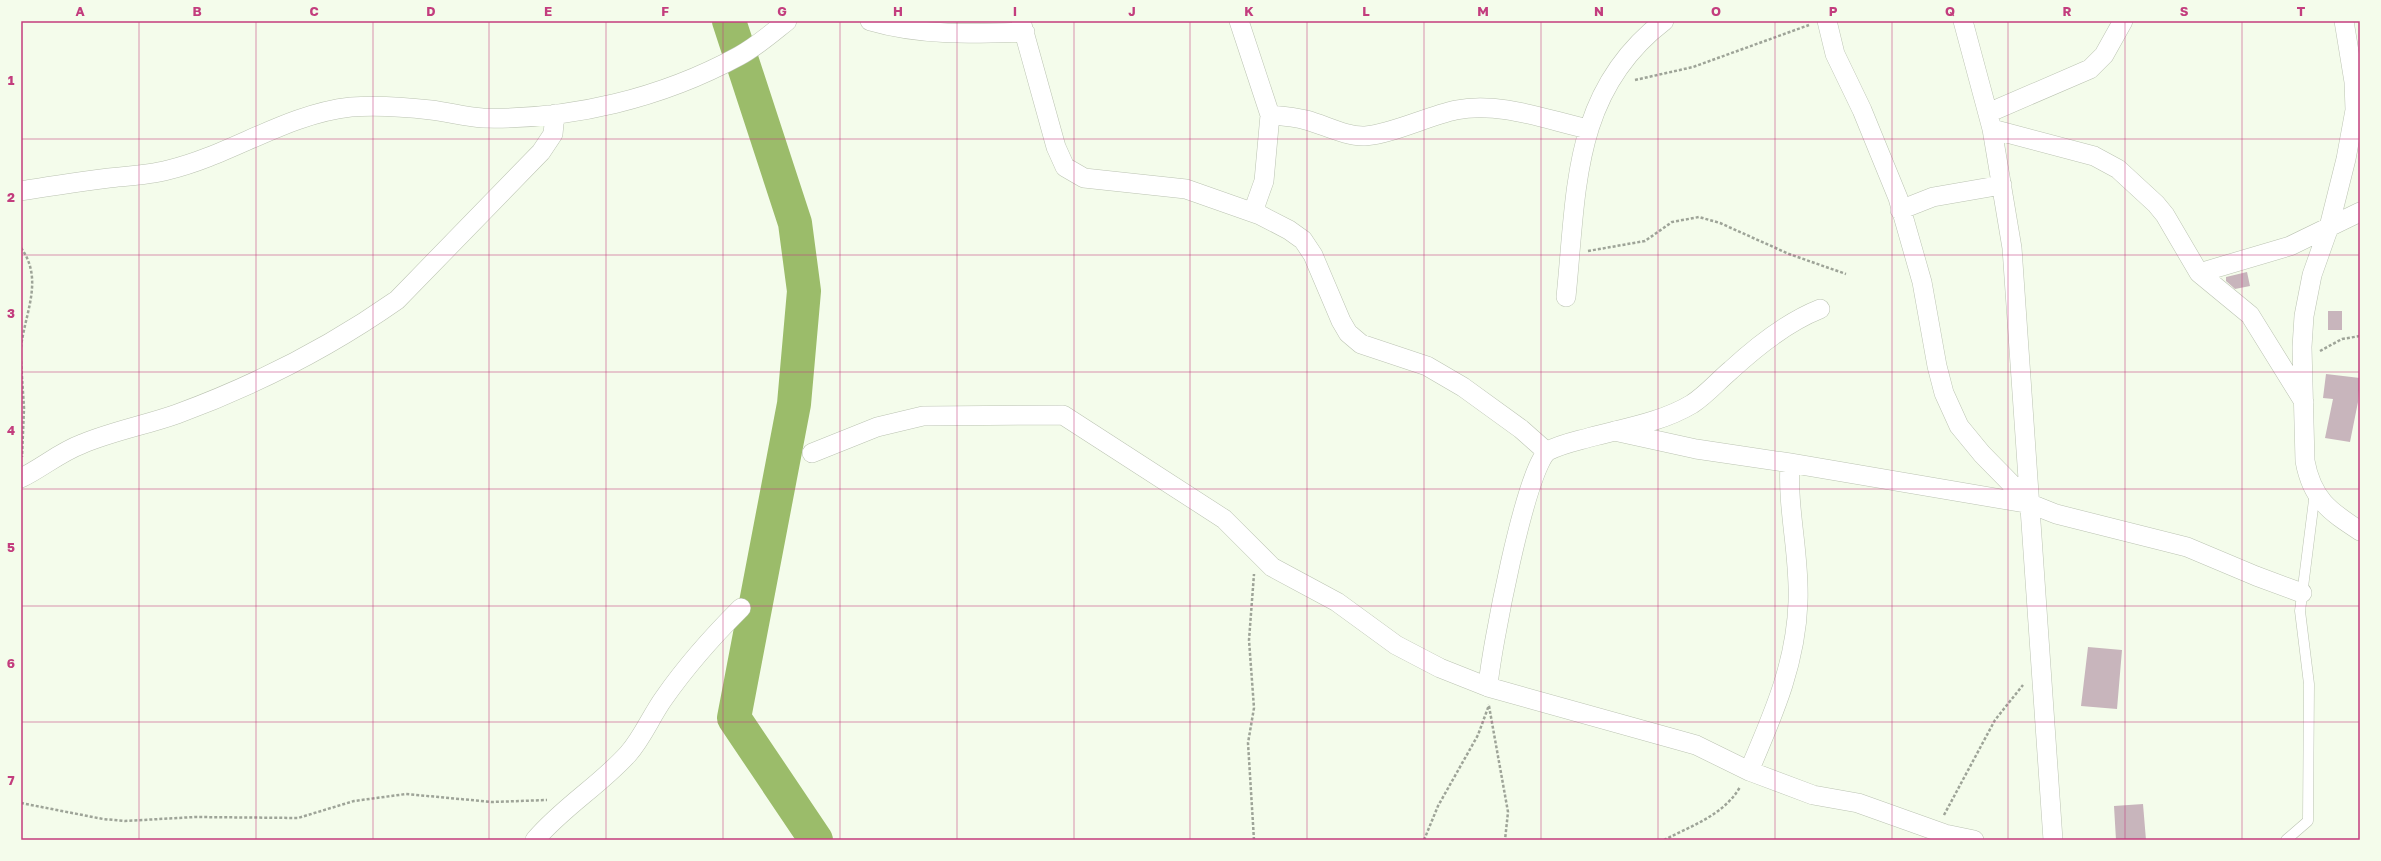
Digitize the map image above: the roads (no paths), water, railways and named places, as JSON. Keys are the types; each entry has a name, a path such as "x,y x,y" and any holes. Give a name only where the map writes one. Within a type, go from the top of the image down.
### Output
{"street":[{"path":"21,192 168,170 232,148 287,124 321,113 351,107 389,107 432,110 481,118 555,114 645,96 686,82 740,55 788,21"},
{"path":"870,21 887,26 953,34 1023,27 1056,147 1065,167 1084,178 1186,189 1253,212 1289,230 1303,240 1324,277 1341,321 1348,334 1361,344 1427,366 1462,387 1522,429 1547,452"},
{"path":"1239,21 1270,115 1264,181 1253,212"},
{"path":"1566,297 1578,175 1588,129 1610,78 1630,53 1664,21"},
{"path":"1963,21 1990,121 2012,248 2031,504 2053,840"},
{"path":"1990,121 2090,69 2104,55 2123,21"},
{"path":"2344,21 2354,82 2355,110 2346,159 2329,227 2312,275 2304,316 2303,365 2305,461 2308,478 2315,492 2331,512 2360,531"},
{"path":"1819,22 1862,110 1898,198 1900,210 1922,282 1937,366 1944,393 1959,426 1982,454 2031,504"},
{"path":"1270,115 1305,120 1364,136 1378,134 1444,113 1476,108 1515,112 1588,129"},
{"path":"21,478 80,444 175,414 220,397 276,370 372,317 397,300 541,152 553,134 555,114"},
{"path":"1990,121 2094,156 2118,169 2156,204 2165,215 2199,273 2250,315 2304,403"},
{"path":"1900,210 1932,197 2002,185"},
{"path":"2199,273 2290,246 2360,212"},
{"path":"1488,696 1512,555 1524,504 1532,478 1547,452 1570,443 1661,417 1691,404 1763,343 1801,317 1820,309"},
{"path":"812,453 877,427 923,416 1063,415 1224,519 1272,568 1337,602 1396,645 1440,668 1488,696 1696,745 1749,771 1813,795 1858,803 1934,835 1974,840"},
{"path":"1614,431 1696,449 1790,462 2031,504 2056,514 2187,547 2256,576 2302,593"},
{"path":"1749,771 1784,685 1796,622 1798,602 1789,483 1790,462"},
{"path":"535,840 574,801 596,786 628,754 642,737 673,685 706,643 741,608"}],"lane":[{"path":"2286,840 2308,821 2309,684 2300,622 2302,593 2315,492"}],"waterway":[{"path":"729,21 795,223 804,291 794,404 734,718 816,840"}]}
